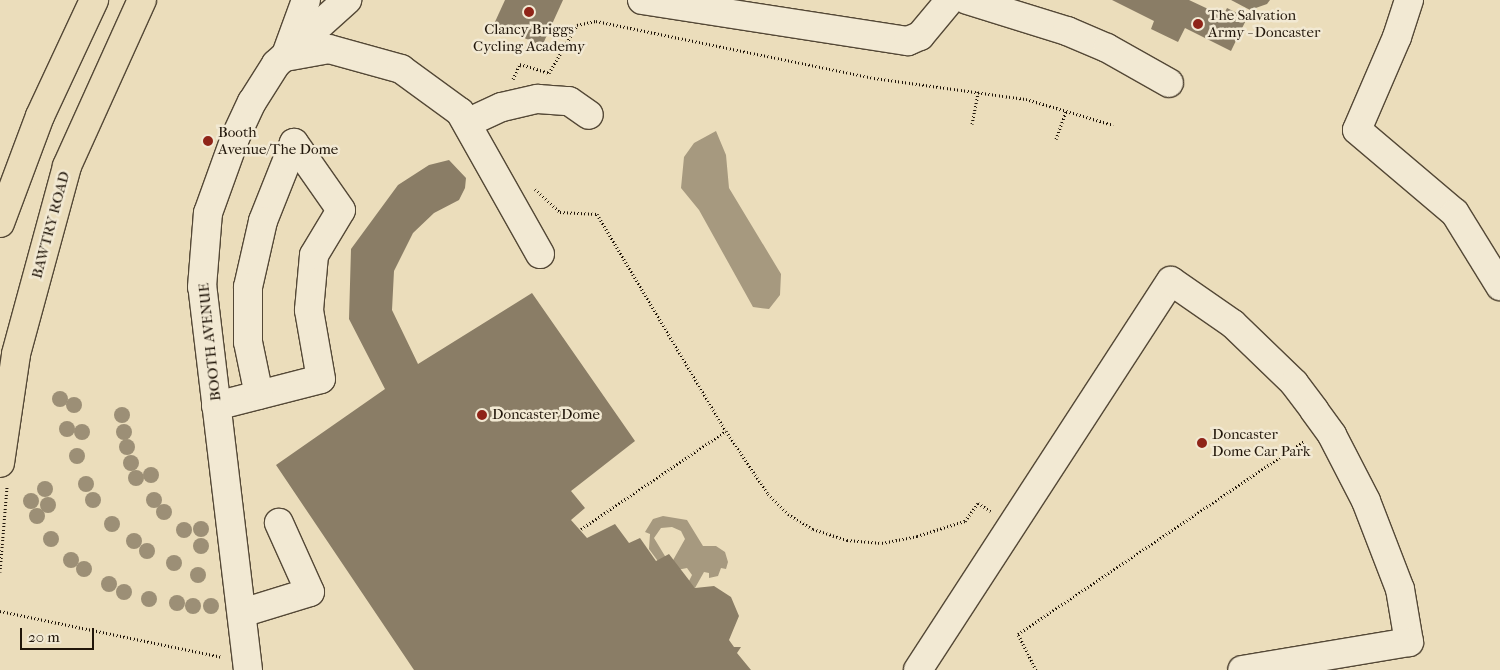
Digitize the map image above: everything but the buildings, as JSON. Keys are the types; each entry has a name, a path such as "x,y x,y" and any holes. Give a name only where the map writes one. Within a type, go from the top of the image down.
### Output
{"highway":[{"path":"0,223 40,116 94,0"},
{"name":"BAWTRY ROAD","path":"0,463 13,367 67,166 142,0"},
{"path":"0,408 13,367"}],"street":[{"path":"285,57 306,0"},
{"name":"BOOTH AVENUE","path":"247,666 202,287 208,213 221,171 252,102 276,64 347,0"},
{"path":"642,0 908,41 920,36 950,0"},
{"path":"967,0 1067,31 1108,48 1169,83"},
{"path":"1409,0 1397,37 1357,130 1455,213 1500,286"},
{"path":"285,57 329,49 401,69 460,112 540,254"},
{"path":"467,123 502,107 538,99 569,101 589,115"},
{"path":"216,406 259,395 321,379 309,310 314,255 340,210 294,144 263,221 248,287 248,342 259,395"},
{"path":"918,670 1171,281 1233,324 1294,383 1325,426 1362,493 1400,589 1409,642 1242,670"},
{"path":"242,613 310,592 279,523"}],"path":[{"path":"502,107 520,64 549,73 577,25 596,21 874,78 1026,99 1113,125"},
{"path":"972,124 978,92"},
{"path":"1056,139 1066,110"},
{"path":"533,187 560,212 597,214 726,431 768,494 788,514 814,529 847,540 882,543 918,536 965,521 978,503 1012,526"},
{"path":"1036,670 1018,634 1325,426"},
{"path":"581,529 726,431"},
{"path":"0,611 247,666"}],"shaded area":[{"path":"716,131 726,155 729,188 781,274 780,295 769,309 753,307 699,210 681,188 684,157 694,143"},
{"path":"663,516 687,520 703,546 716,546 725,552 728,562 726,569 721,568 718,576 709,578 709,573 704,572 695,588 689,581 692,575 687,568 667,572 649,549 650,534 645,532 653,519","holes":["672,527 681,531 685,539 672,562 668,561 654,538 661,528"]}],"place":[{"name":"Clancy Briggs Cycling Academy","path":"529,12"},
{"name":"The Salvation Army - Doncaster","path":"1198,24"},
{"name":"Booth Avenue/The Dome","path":"208,141"},
{"name":"Doncaster Dome","path":"482,415"},
{"name":"Doncaster Dome Car Park","path":"1202,443"}]}
